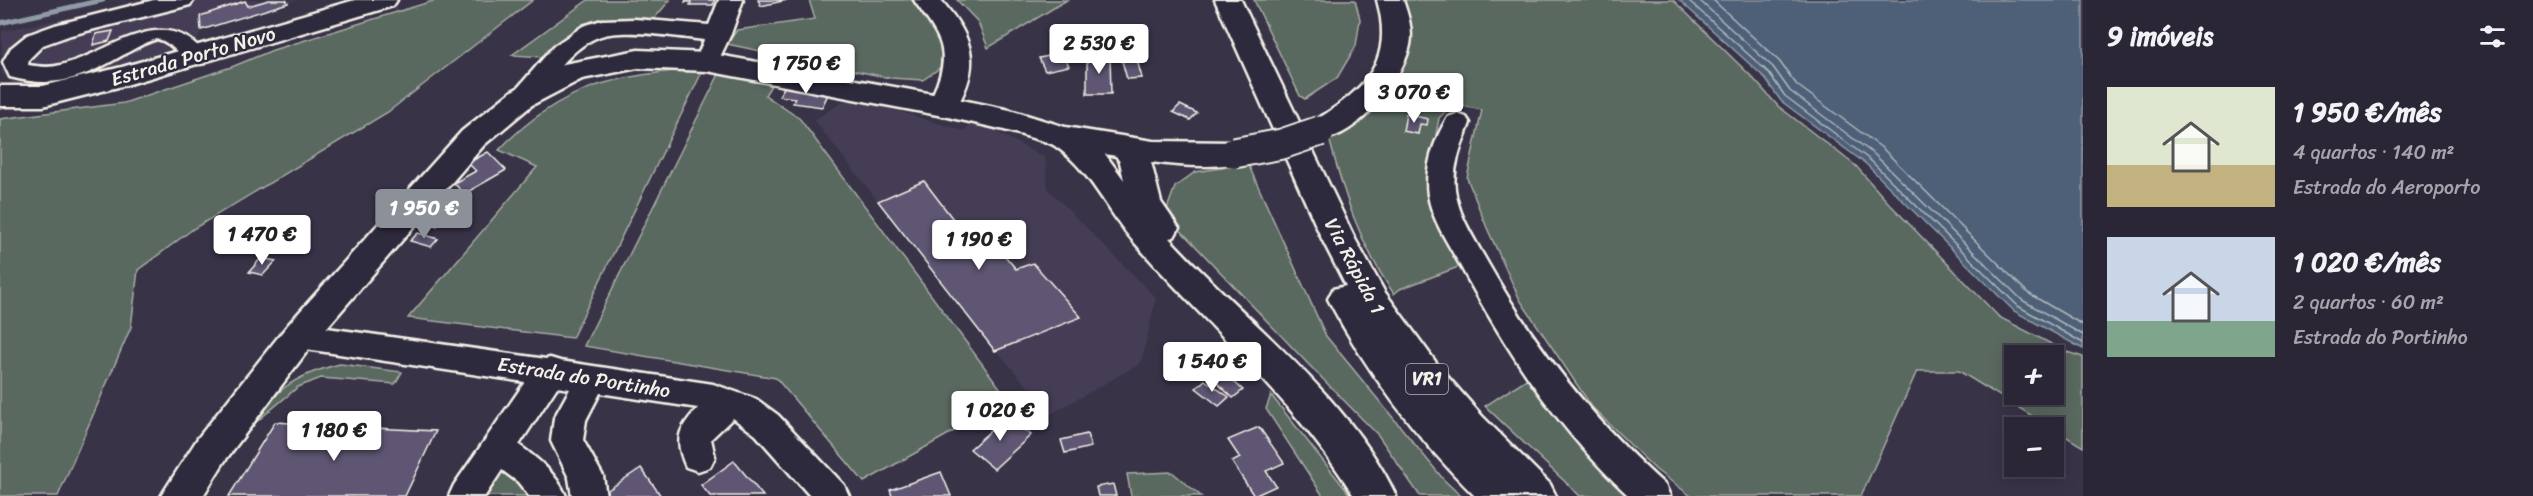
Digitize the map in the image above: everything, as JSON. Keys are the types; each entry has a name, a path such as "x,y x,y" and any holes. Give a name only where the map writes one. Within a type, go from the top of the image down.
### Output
{"main road":[{"name":"Estrada Porto Novo","path":"0,96 43,96 126,76 384,0"},
{"path":"927,0 949,25 957,40 956,78 943,106"},
{"name":"Via Rápida 1","path":"1208,0 1321,253 1350,309 1398,382 1467,463 1501,496"},
{"name":"Via Rápida 1","path":"1228,0 1305,122 1342,245 1387,325 1448,405 1485,446 1536,496"},
{"path":"1241,0 1263,47 1305,122"},
{"path":"1126,189 1180,154 1232,146 1282,144 1305,122 1331,106 1355,87 1371,64 1379,37 1378,22 1372,0"},
{"path":"1305,122 1360,105 1379,86 1393,56 1396,30 1390,0"},
{"path":"181,496 211,450 299,336 473,138 522,98 574,71 638,59 707,62 1010,120 1064,137 1232,146"},
{"path":"1010,120 1069,125 1180,154"},
{"path":"1064,137 1146,205 1165,231 1271,337 1377,460 1400,496"},
{"path":"1126,141 1135,159 1126,189 1136,223 1308,402 1359,466 1376,496"}],"street":[{"path":"183,0 63,30 36,40 20,54 15,62 19,71 33,76 59,75 92,64 139,35 157,32 172,34 196,57"},
{"path":"707,62 731,0"},
{"path":"522,98 557,57 592,30 628,26 719,34"},
{"path":"1457,123 1442,164 1441,188 1445,211 1495,304 1528,354 1584,427 1653,496"},
{"name":"Estrada do Portinho","path":"299,336 550,371 713,397 745,409 767,425 832,496"},
{"path":"466,496 550,371"},
{"path":"589,496 586,476 567,441 567,429 570,418 592,378"},
{"path":"698,457 694,436 729,403"},
{"path":"498,448 530,472 549,496"}],"shaded area":[{"path":"136,0 297,0 201,30 194,50 49,86 13,85 2,73 2,31 118,8"},
{"path":"851,97 964,131 975,120 1045,158 1048,189 1156,298 1141,363 1051,414 991,344 814,120"}],"green space":[{"path":"436,0 533,0 388,112 193,229 138,270 131,327 58,496 0,496 0,119 124,103 234,66 273,50"},
{"path":"588,0 670,0 653,20 586,25 543,57 512,55"},
{"path":"809,0 918,0 946,47 941,67 923,80 890,78 727,44 737,30 815,19"},
{"path":"957,0 1067,0 988,48 978,22"},
{"path":"1254,0 1355,0 1360,19 1356,46 1337,78 1305,99 1300,96"},
{"path":"1403,0 1673,0 1752,77 1778,106 1856,166 1999,317 2053,345 2004,345 2004,399 1959,371 1917,371 1861,496 1691,496 1656,470 1592,407 1520,300 1467,178 1482,110 1453,104 1439,118 1431,163 1461,266 1400,289 1394,294 1382,276 1354,219 1329,138 1403,45"},
{"path":"704,68 572,338 408,318 537,167 499,150 523,128 546,110 593,87 644,75"},
{"path":"719,74 772,84 765,95 800,119 1009,400 864,482 776,378 584,346"},
{"path":"1248,164 1326,336 1444,480 1461,496 1420,496 1378,435 1165,214 1175,187 1195,172"},
{"path":"2064,350 2083,357 2083,447 2064,435 2064,417 2034,417 2014,405 2064,405"},
{"path":"340,364 402,372 395,384 321,378 298,387 243,433 284,388 307,374"},
{"path":"1531,376 1634,496 1580,496 1485,406"},
{"path":"1271,395 1351,496 1323,496 1266,409"},
{"path":"497,463 534,496 478,496"},
{"path":"1172,472 1201,496 1131,496 1127,474"}],"water":[{"path":"1679,0 2083,0 2083,349 2014,311 1866,164 1781,101 1764,77"}],"building":[{"path":"269,0 286,0 288,3 201,30 200,16 245,1 248,6"},
{"path":"686,0 715,0 713,5 690,5 691,2 685,2"},
{"path":"758,0 787,0 761,6"},
{"path":"113,31 109,41 93,45 96,34"},
{"path":"1058,41 1076,41 1077,51 1059,52"},
{"path":"1063,53 1069,66 1045,71 1039,58"},
{"path":"1087,55 1110,55 1111,94 1087,94"},
{"path":"1137,60 1142,78 1127,79 1122,61"},
{"path":"786,84 830,90 822,107 793,103 795,98 779,96"},
{"path":"1180,105 1197,113 1190,120 1173,112"},
{"path":"1406,114 1428,119 1427,125 1420,124 1418,134 1403,131"},
{"path":"488,152 506,170 464,194 454,183 476,171 468,163"},
{"path":"924,181 959,227 976,221 1016,269 1033,263 1081,317 995,351 878,201"},
{"path":"430,210 447,214 437,226 419,222"},
{"path":"418,233 438,239 431,247 410,241"},
{"path":"261,258 276,261 263,275 249,272"},
{"path":"1214,364 1243,390 1233,398 1212,378"},
{"path":"1205,380 1229,397 1219,406 1196,388"},
{"path":"1007,416 1031,435 994,469 970,449"},
{"path":"275,422 436,431 405,496 229,496"},
{"path":"1259,427 1284,463 1266,471 1276,486 1254,496 1232,462 1240,458 1228,440"},
{"path":"1087,434 1091,447 1065,453 1061,440"},
{"path":"734,461 763,496 710,496 701,485"},
{"path":"641,468 661,496 599,496"},
{"path":"941,472 951,496 892,496 890,490"},
{"path":"1113,484 1116,496 1098,496 1096,487"}],"waterway":[{"path":"0,23 103,0"}]}
